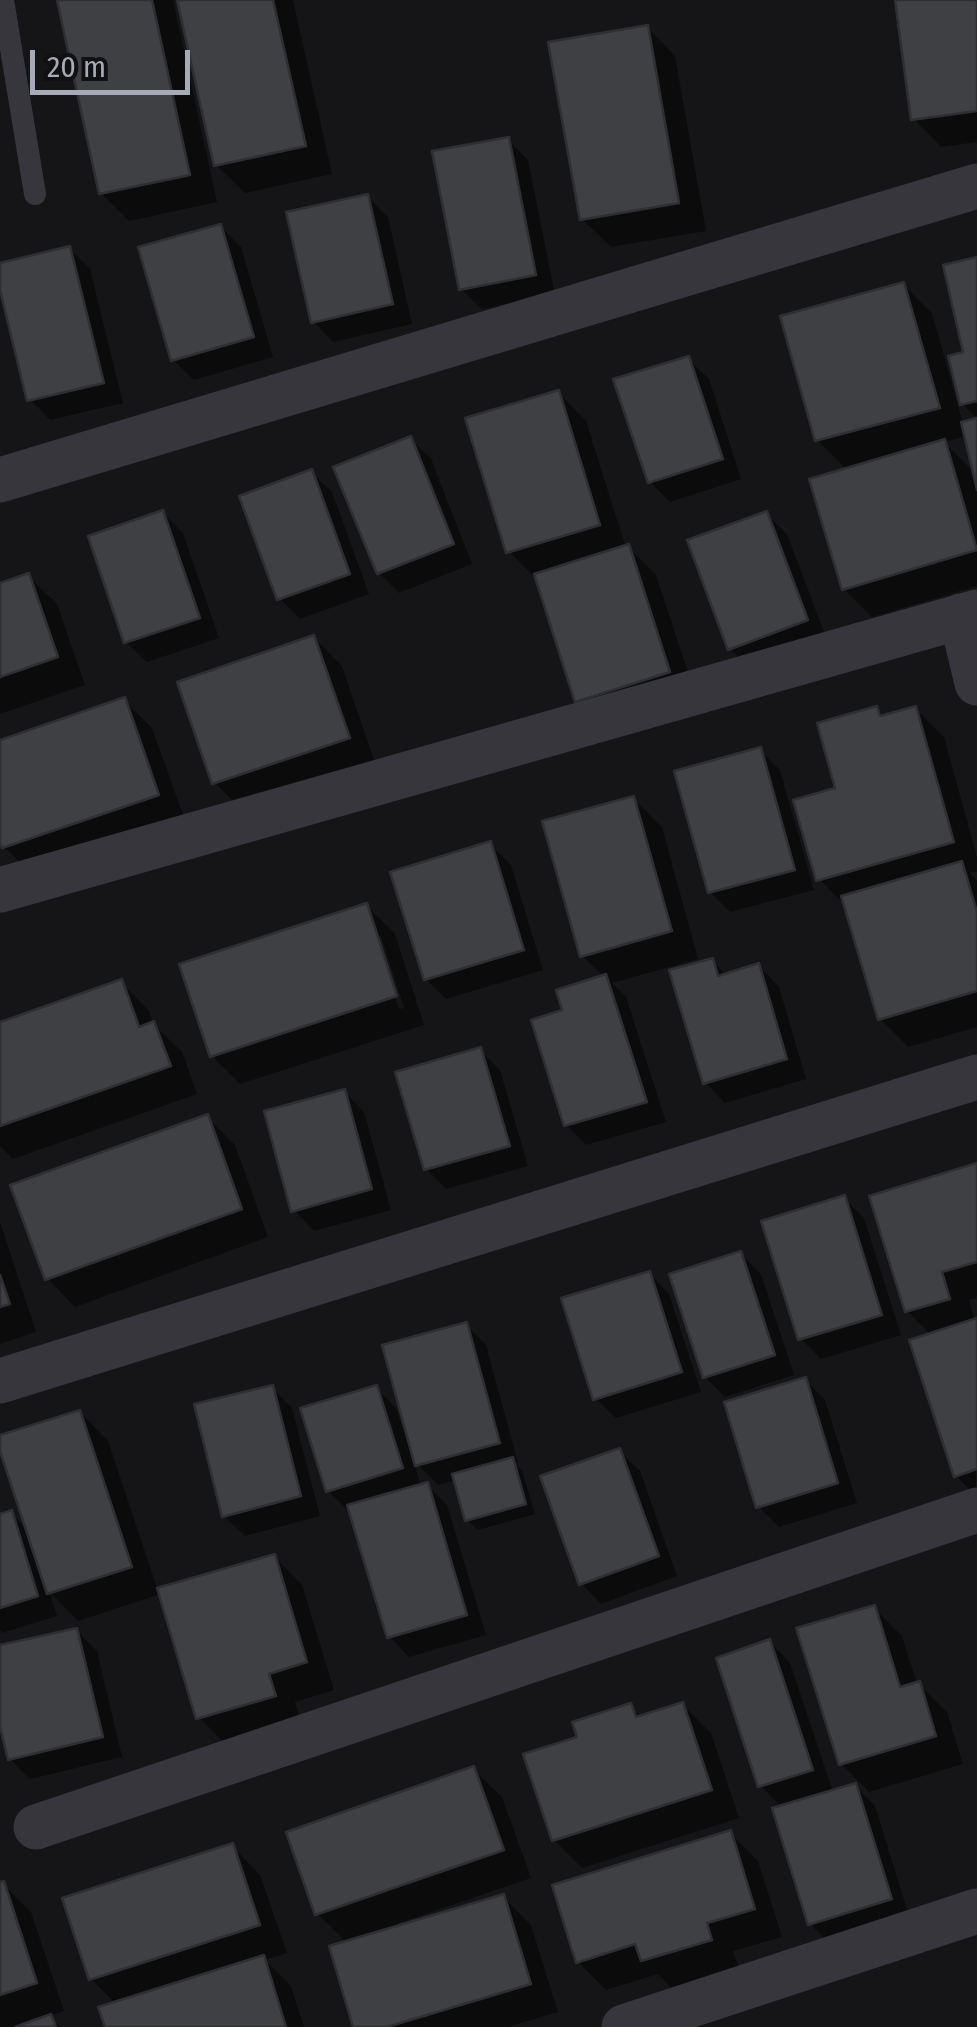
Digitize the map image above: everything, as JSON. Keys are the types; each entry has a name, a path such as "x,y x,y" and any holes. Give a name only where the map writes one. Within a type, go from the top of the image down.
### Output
{"street":[{"path":"0,480 977,186"},
{"path":"0,890 969,614 977,683"},
{"path":"0,1381 977,1077"},
{"path":"36,1827 977,1510"},
{"path":"624,2027 977,1912"}],"lane":[{"path":"2,0 35,194"}],"building":[{"path":"57,0 152,0 190,175 99,194"},
{"path":"177,0 273,0 306,146 214,166"},
{"path":"895,0 977,0 977,111 911,120"},
{"path":"648,25 679,203 580,220 548,42"},
{"path":"509,137 536,275 459,290 432,151"},
{"path":"368,194 393,304 311,323 286,212"},
{"path":"221,224 254,337 171,361 138,247"},
{"path":"70,246 104,383 27,401 0,290 0,263"},
{"path":"977,257 977,401 960,405 948,356 963,352 943,265"},
{"path":"904,282 940,408 815,441 780,316"},
{"path":"689,356 723,459 648,483 613,379"},
{"path":"559,390 600,525 506,553 465,418"},
{"path":"977,418 977,490 961,422"},
{"path":"411,436 454,544 377,574 333,467"},
{"path":"945,439 977,550 842,590 809,479"},
{"path":"312,469 350,574 277,600 239,496"},
{"path":"163,510 200,618 124,643 88,536"},
{"path":"767,511 808,620 728,650 687,540"},
{"path":"629,544 670,672 575,702 534,574"},
{"path":"29,573 58,657 0,677 0,583"},
{"path":"314,635 350,738 212,784 177,682"},
{"path":"125,697 159,795 2,848 0,740"},
{"path":"877,706 880,716 916,706 954,842 816,881 793,800 835,788 817,723"},
{"path":"761,747 795,870 708,893 674,771"},
{"path":"634,796 672,931 580,957 542,821"},
{"path":"491,841 524,950 424,980 390,872"},
{"path":"962,861 977,912 977,991 878,1020 841,896"},
{"path":"367,903 397,996 210,1057 179,964"},
{"path":"713,958 718,976 759,963 787,1059 703,1084 669,970"},
{"path":"606,974 647,1102 564,1126 531,1020 562,1010 556,990"},
{"path":"122,979 139,1027 154,1021 171,1066 0,1126 0,1022"},
{"path":"481,1047 510,1146 424,1170 395,1072"},
{"path":"345,1089 372,1189 291,1212 264,1111"},
{"path":"208,1114 242,1209 45,1280 10,1185"},
{"path":"977,1163 977,1262 942,1272 950,1299 905,1312 869,1196"},
{"path":"845,1195 882,1315 798,1340 761,1221"},
{"path":"741,1251 775,1355 703,1378 669,1274"},
{"path":"650,1271 682,1372 593,1400 561,1298"},
{"path":"0,1275 10,1304 0,1307"},
{"path":"977,1318 977,1469 954,1477 909,1340"},
{"path":"467,1322 500,1443 415,1466 382,1345"},
{"path":"806,1377 838,1483 756,1508 724,1402"},
{"path":"273,1385 301,1496 222,1517 194,1404"},
{"path":"377,1385 403,1468 326,1492 300,1408"},
{"path":"80,1410 132,1567 47,1594 0,1451 0,1435"},
{"path":"620,1448 659,1556 579,1585 540,1476"},
{"path":"513,1457 526,1504 465,1521 452,1474"},
{"path":"428,1482 467,1615 387,1638 347,1505"},
{"path":"12,1510 38,1596 0,1608 0,1514"},
{"path":"275,1554 307,1662 269,1674 276,1696 196,1719 157,1588"},
{"path":"875,1605 900,1687 920,1681 936,1736 839,1765 796,1628"},
{"path":"77,1628 103,1737 8,1760 0,1726 0,1645"},
{"path":"770,1639 813,1770 758,1787 716,1658"},
{"path":"683,1702 712,1790 552,1841 523,1754 577,1737 572,1722 631,1703 636,1717"},
{"path":"474,1766 504,1850 315,1915 286,1832"},
{"path":"856,1783 892,1899 808,1925 772,1808"},
{"path":"731,1830 755,1909 707,1923 712,1940 641,1961 635,1944 576,1963 552,1885"},
{"path":"233,1843 260,1925 89,1980 62,1898"},
{"path":"4,1881 37,1983 0,1995 0,1882"},
{"path":"504,1894 531,1984 387,2027 353,2027 329,1946"},
{"path":"264,1955 286,2027 105,2027 98,2007"},
{"path":"51,2014 56,2027 15,2027"}]}
